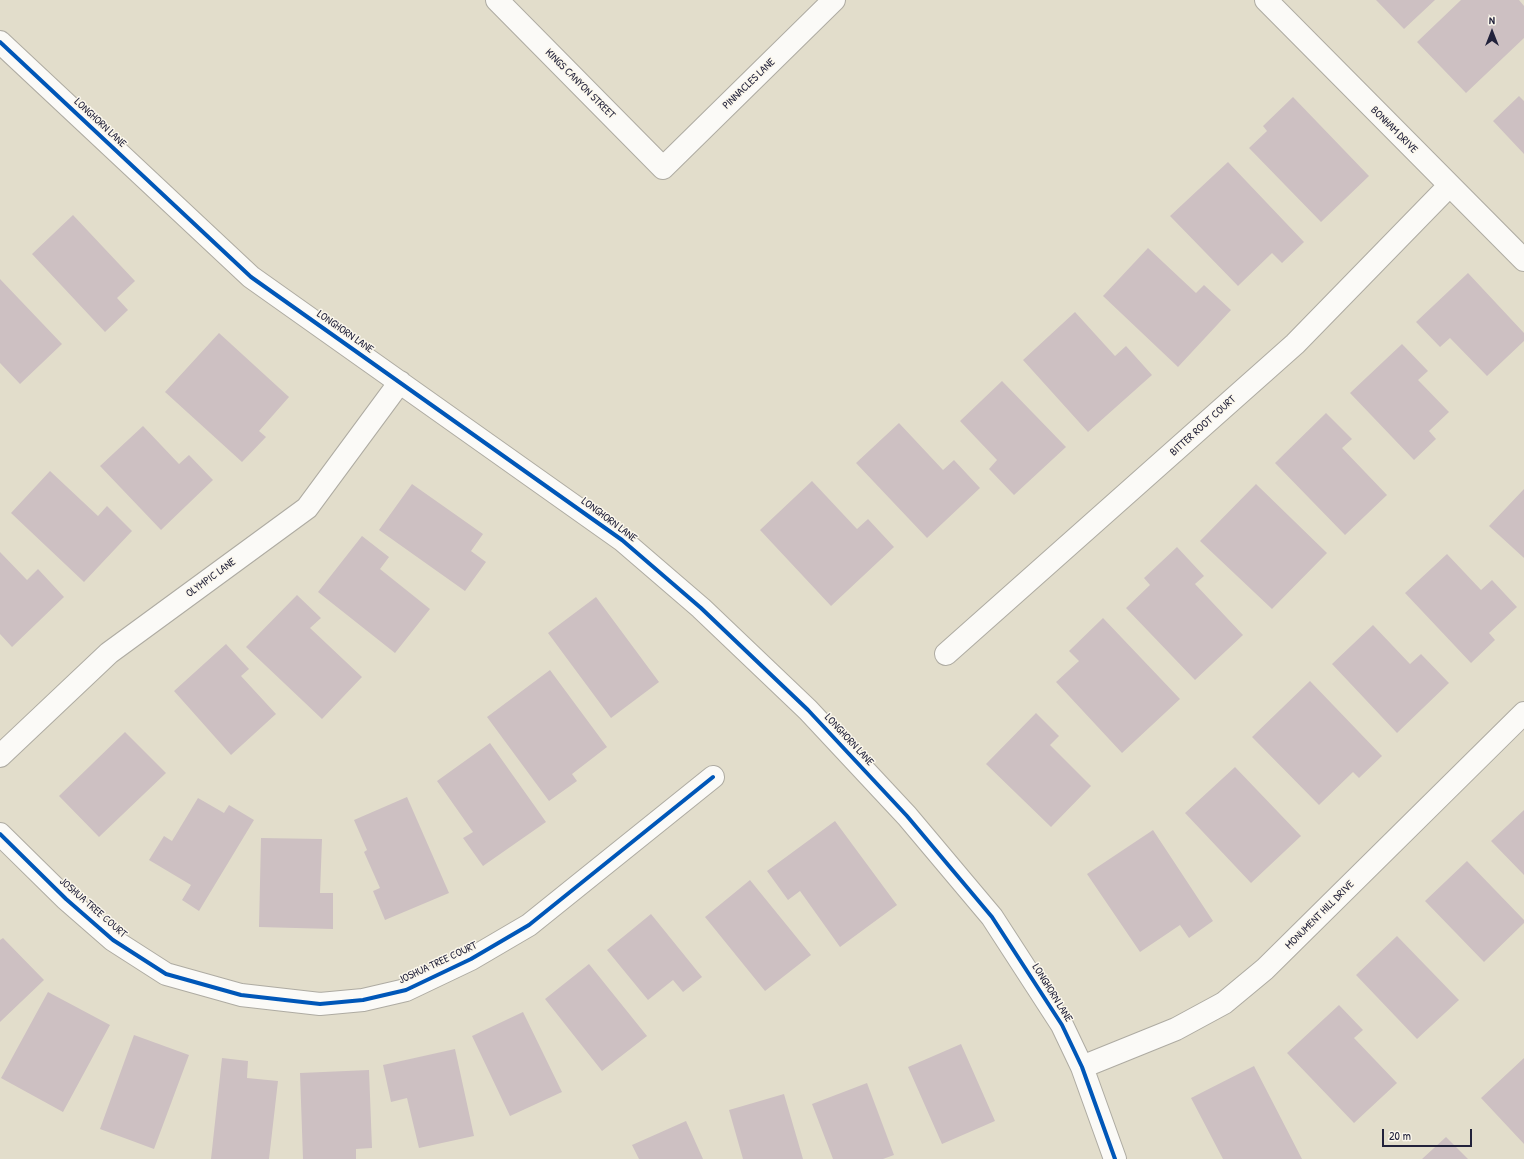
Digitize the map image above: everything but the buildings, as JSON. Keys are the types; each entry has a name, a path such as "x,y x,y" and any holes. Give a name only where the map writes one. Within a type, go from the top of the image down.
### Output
{"street":[{"name":"KINGS CANYON STREET","path":"497,0 663,168"},
{"name":"PINNACLES LANE","path":"663,168 834,0"},
{"name":"BONHAM DRIVE","path":"1266,0 1524,260"},
{"name":"LONGHORN LANE","path":"0,42 251,277 622,540 701,608 808,710 907,816 992,917 1062,1025 1082,1067 1115,1159"},
{"name":"BITTER ROOT COURT","path":"946,654 1295,344 1449,186"},
{"name":"OLYMPIC LANE","path":"0,756 109,653 307,508 400,382"},
{"name":"MONUMENT HILL DRIVE","path":"1082,1067 1176,1029 1224,1003 1265,969 1524,713"},
{"name":"JOSHUA TREE COURT","path":"0,834 66,899 113,940 166,974 241,995 320,1004 363,1000 406,990 471,959 529,925 713,777"}],"cycle path":[{"path":"0,42 251,277 622,540 701,608 808,710 907,816 992,917 1062,1025 1082,1067 1115,1159"},
{"path":"0,834 66,899 113,940 166,974 241,995 320,1004 363,1000 406,990 471,959 529,925 713,777"}]}
